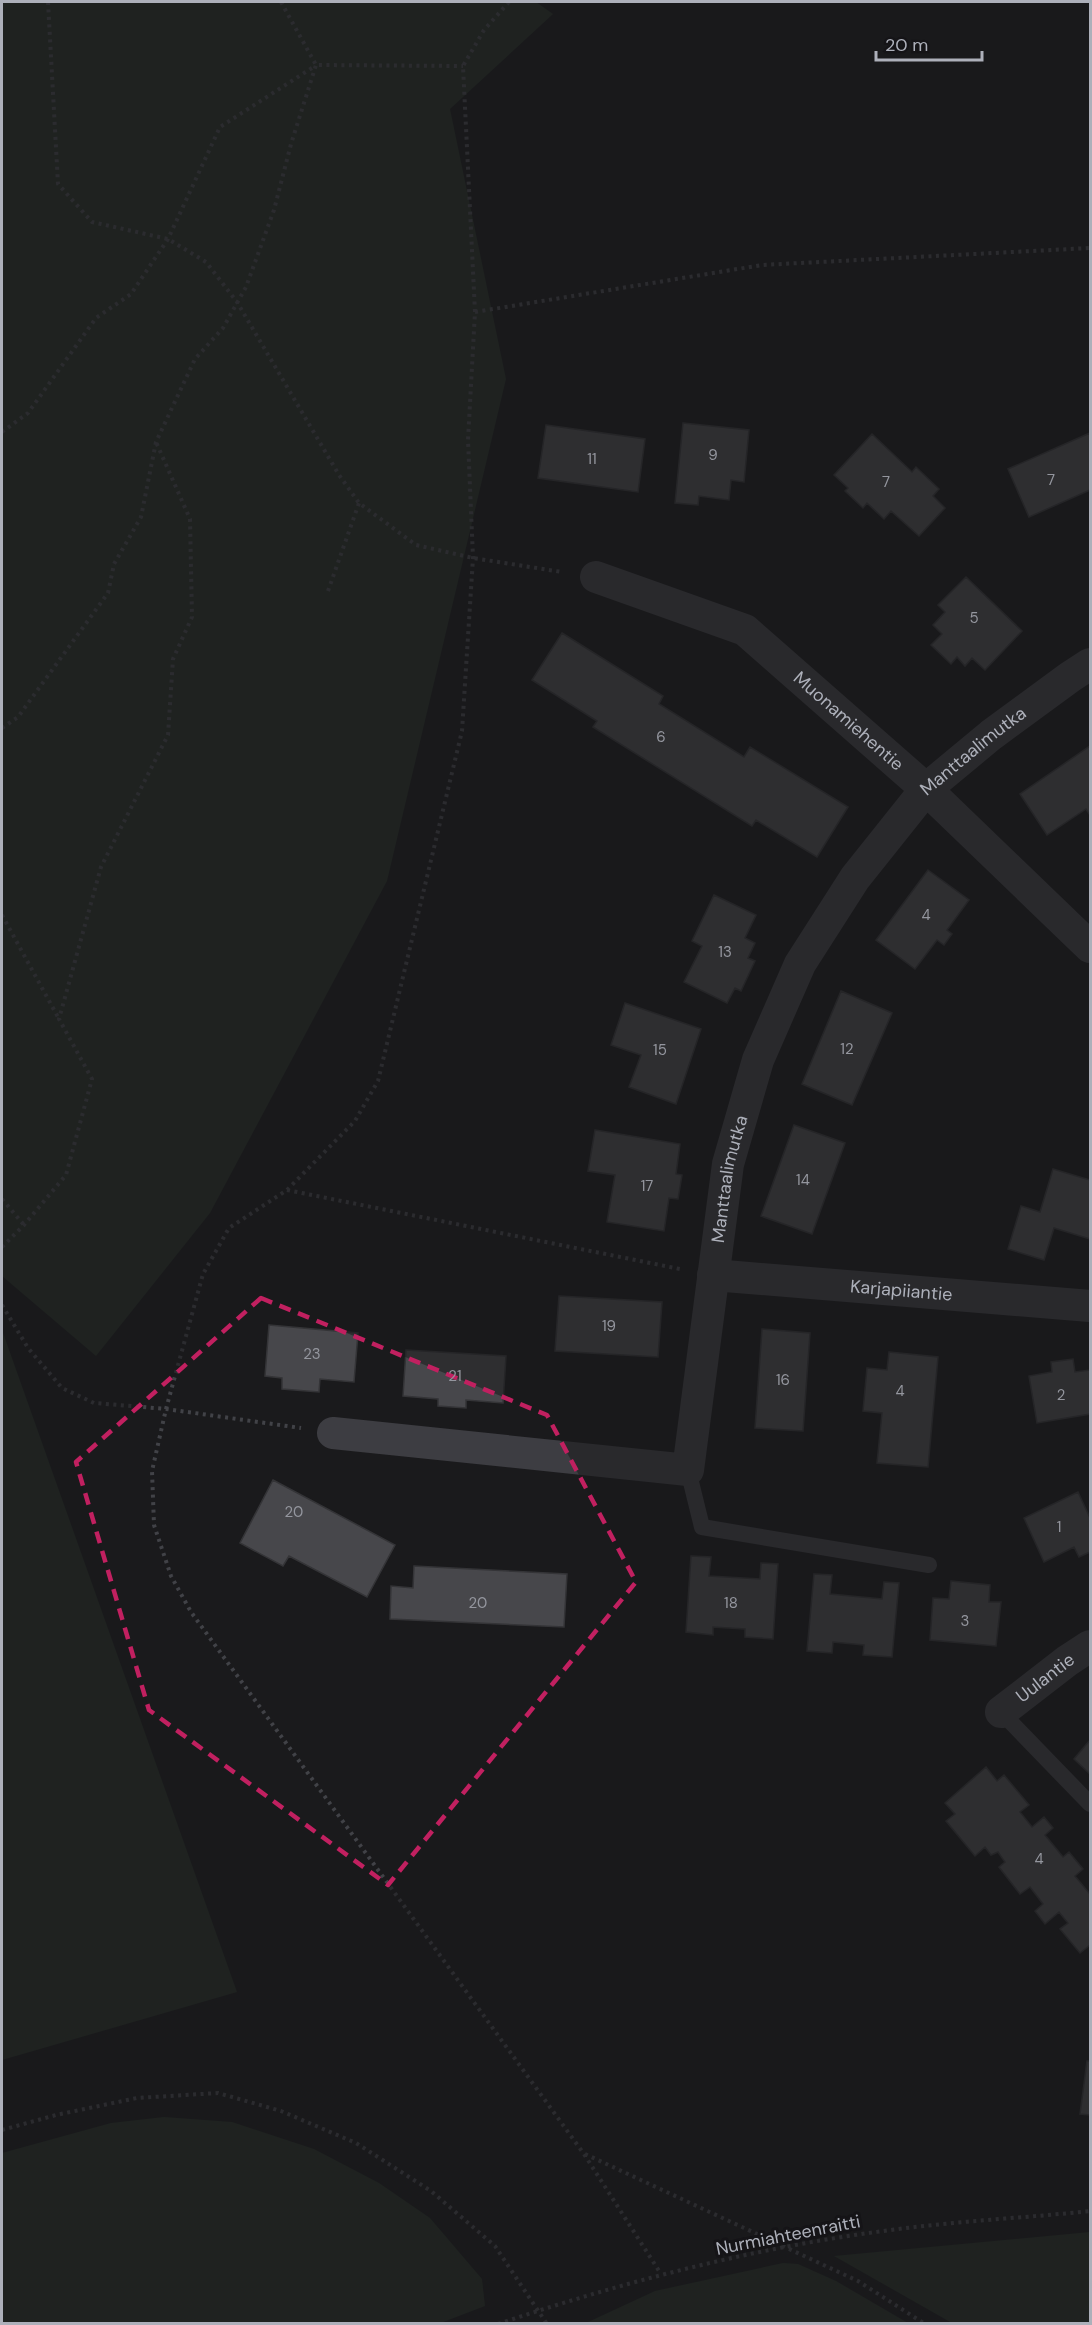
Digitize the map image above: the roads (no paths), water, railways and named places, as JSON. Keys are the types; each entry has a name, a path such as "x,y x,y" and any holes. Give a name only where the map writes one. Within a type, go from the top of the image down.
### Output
{"street":[{"name":"Muonamiehentie","path":"596,577 745,630 926,789 1090,947"},
{"name":"Manttaalimutka","path":"688,1470 728,1164 758,1060 800,964 855,878 926,789 991,735 1070,676 1090,664"},
{"name":"Karjapiiantie","path":"713,1275 1090,1306"},
{"path":"333,1433 688,1470"},
{"name":"Uulantie","path":"1001,1712 1090,1646"}],"lane":[{"path":"688,1470 702,1527 929,1565"},
{"path":"1001,1712 1090,1804"}]}
